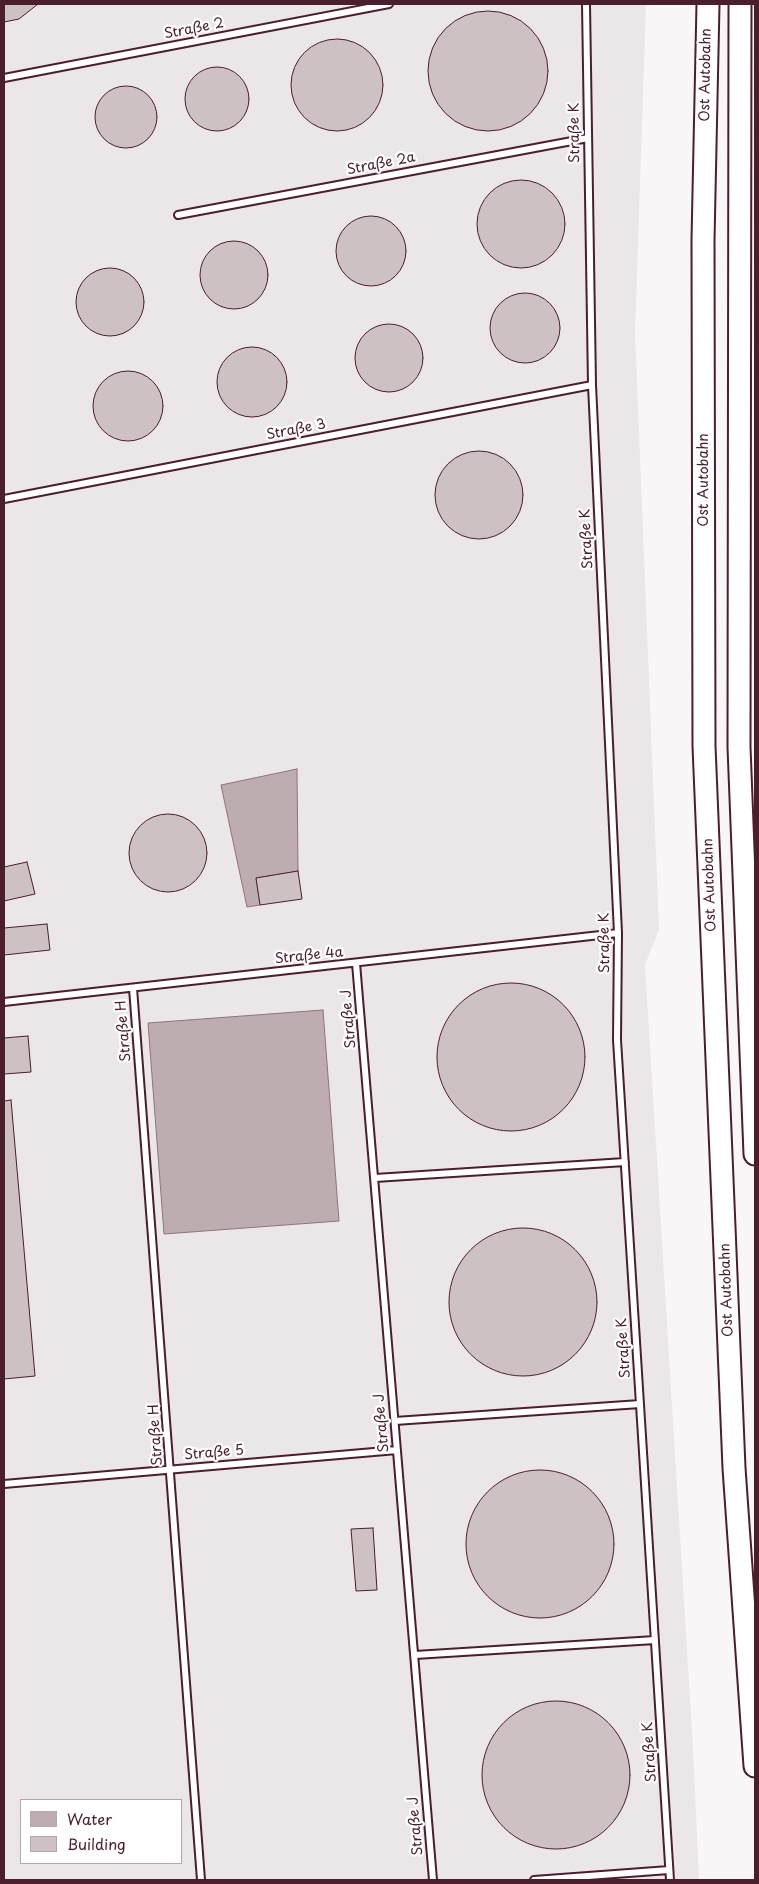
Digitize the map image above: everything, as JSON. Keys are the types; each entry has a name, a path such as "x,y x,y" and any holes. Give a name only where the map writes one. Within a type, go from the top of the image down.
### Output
{"highway":[{"name":"Ost Autobahn","path":"708,4 703,240 704,746 734,1458 755,1766"},
{"path":"740,4 739,747 755,1154"}],"lane":[{"name":"Straße 2","path":"4,78 389,4"},
{"name":"Straße K","path":"586,4 592,386 618,934 617,1040 670,1880"},
{"name":"Straße 2a","path":"178,215 588,138"},
{"name":"Straße 3","path":"4,498 592,386"},
{"name":"Straße 4a","path":"4,1002 618,934"},
{"name":"Straße J","path":"356,963 433,1880"},
{"name":"Straße H","path":"133,988 201,1880"},
{"path":"375,1178 625,1162"},
{"path":"395,1421 640,1404"},
{"name":"Straße 5","path":"4,1484 397,1450"},
{"path":"414,1655 655,1640"},
{"path":"534,1880 670,1870"}],"shaded area":[{"path":"4,4 646,4 635,333 659,929 645,965 693,1748 699,1880 4,1880"}],"water":[{"path":"297,769 298,871 256,878 260,905 247,907 221,785"},
{"path":"323,1010 339,1221 164,1234 148,1023"}],"building":[{"path":"4,4 38,4 19,19 4,22"},
{"path":"488,11 511,15 531,28 544,48 548,71 544,94 531,114 511,127 488,131 465,127 445,114 432,94 428,71 432,48 445,28 465,15"},
{"path":"337,39 355,43 369,53 379,67 383,85 379,103 369,117 355,127 337,131 319,127 305,117 295,103 291,85 295,67 305,53 319,43"},
{"path":"211,67 223,67 240,76 247,87 249,99 247,111 240,122 223,131 211,131 199,126 190,117 185,105 185,93 190,81 199,72"},
{"path":"126,86 138,88 148,95 155,105 157,117 155,129 148,139 138,146 126,148 114,146 104,139 97,129 95,117 97,105 104,95 114,88"},
{"path":"521,180 538,183 546,187 558,199 562,207 565,224 562,241 558,249 546,261 538,265 521,268 504,265 496,261 484,249 480,241 477,224 480,207 484,199 496,187 504,183"},
{"path":"364,216 378,216 391,221 401,231 406,244 406,258 401,271 391,281 378,286 364,286 351,281 341,271 336,258 336,244 341,231 351,221"},
{"path":"234,241 247,244 258,251 265,262 268,275 265,288 258,299 247,306 234,309 221,306 210,299 203,288 200,275 203,262 210,251 221,244"},
{"path":"110,268 123,271 134,278 141,289 144,302 141,315 134,326 123,333 110,336 97,333 86,326 79,315 76,302 79,289 86,278 97,271"},
{"path":"518,293 532,293 545,299 554,308 560,321 558,341 550,353 532,363 518,363 505,357 496,348 490,335 490,321 496,308 505,299"},
{"path":"389,324 402,327 413,334 420,345 423,358 420,371 413,382 402,389 389,392 376,389 365,382 358,371 355,358 358,345 365,334 376,327"},
{"path":"259,347 272,353 281,362 285,368 287,382 285,396 277,407 266,415 245,417 238,415 227,407 219,396 217,375 219,368 227,357 238,349"},
{"path":"128,371 141,374 153,381 160,393 163,406 160,419 153,431 141,438 128,441 115,438 103,431 96,419 93,406 96,393 103,381 115,374"},
{"path":"479,451 496,455 510,464 519,478 523,495 519,512 510,526 496,535 479,539 462,535 448,526 439,512 435,495 439,478 448,464 462,455"},
{"path":"168,814 183,817 196,825 204,838 207,853 204,868 196,881 183,889 168,892 153,889 140,881 132,868 129,853 132,838 140,825 153,817"},
{"path":"27,862 35,894 4,901 4,867"},
{"path":"298,871 302,899 260,905 256,878"},
{"path":"47,924 50,950 4,955 4,928"},
{"path":"511,983 539,989 563,1005 579,1029 585,1057 579,1085 563,1109 539,1125 511,1131 483,1125 459,1109 443,1085 437,1057 443,1029 459,1005 483,989"},
{"path":"28,1036 31,1072 4,1074 4,1038"},
{"path":"11,1100 35,1376 4,1379 4,1101"},
{"path":"523,1228 551,1234 575,1250 591,1274 597,1302 591,1330 575,1354 551,1370 523,1376 495,1370 471,1354 455,1330 449,1302 455,1274 471,1250 495,1234"},
{"path":"540,1470 568,1476 592,1492 608,1516 614,1544 608,1572 592,1596 568,1612 540,1618 512,1612 488,1596 472,1572 466,1544 472,1516 488,1492 512,1476"},
{"path":"373,1528 377,1590 356,1591 351,1529"},
{"path":"556,1701 584,1707 608,1723 624,1747 630,1775 624,1803 608,1827 584,1843 556,1849 528,1843 504,1827 488,1803 482,1775 488,1747 504,1723 528,1707"}]}
